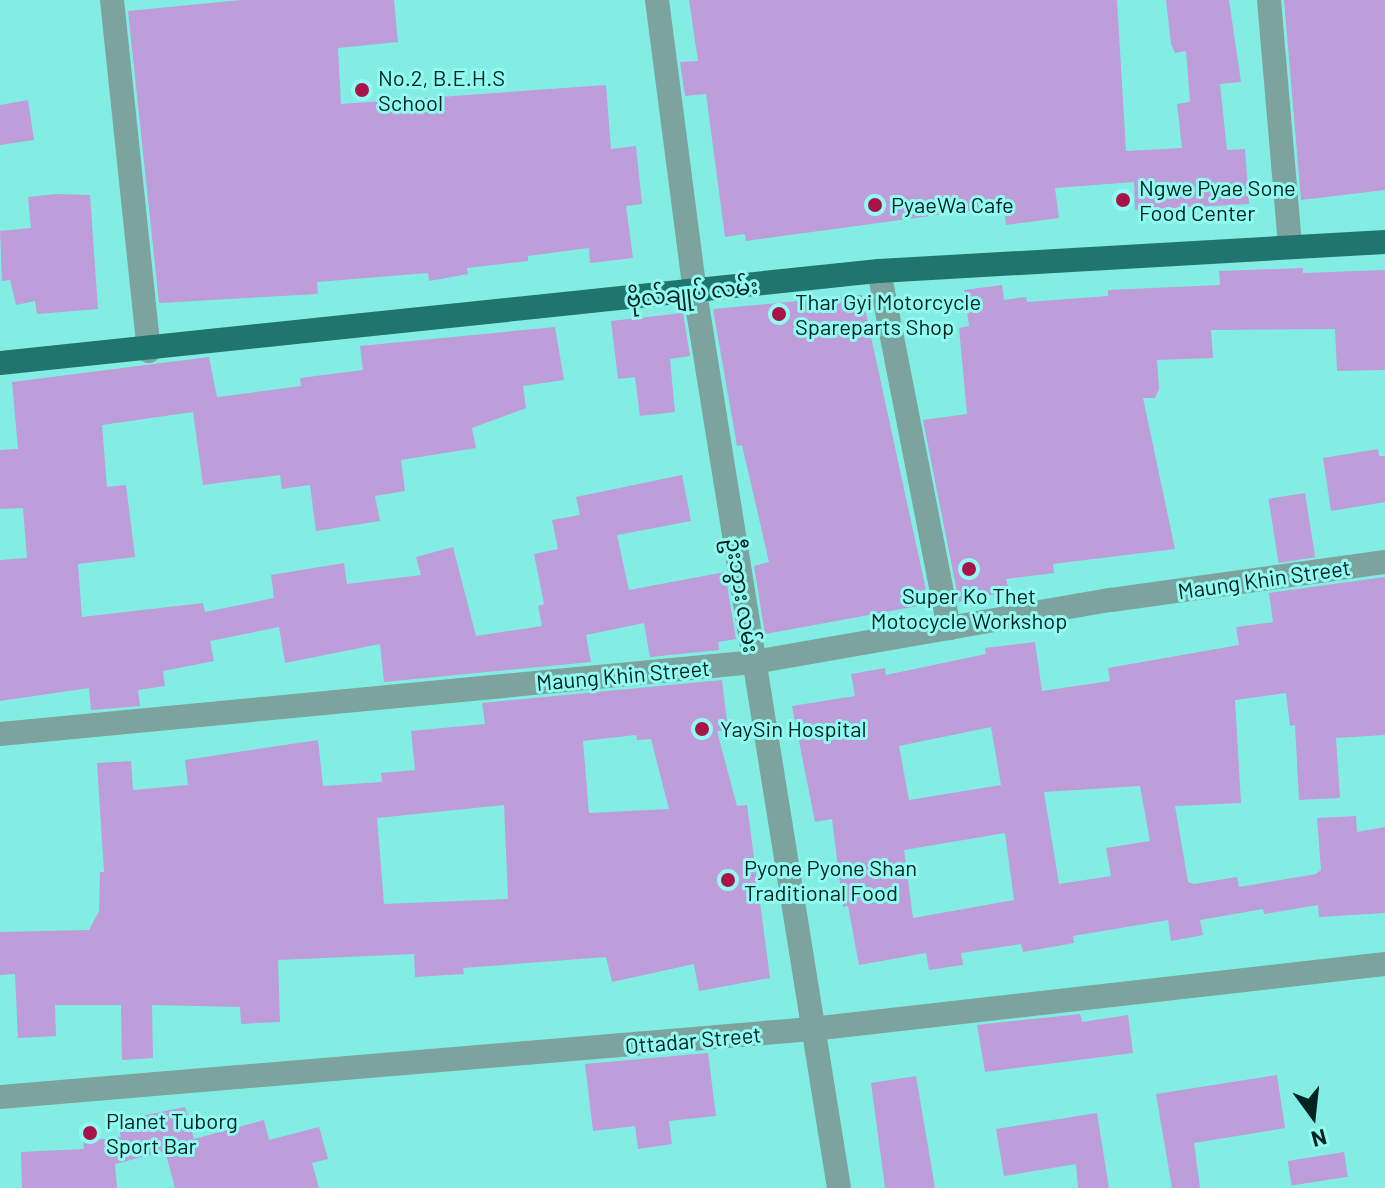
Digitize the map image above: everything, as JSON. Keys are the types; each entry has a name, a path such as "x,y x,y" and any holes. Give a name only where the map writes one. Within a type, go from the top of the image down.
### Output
{"main road":[{"name":"ဗိုလ်ချုပ် လမ်း","path":"0,363 149,351 879,271 1290,244 1385,242"}],"street":[{"path":"112,0 149,351"},
{"name":"ဦးဘွား လမ်း","path":"657,0 695,292 839,1188"},
{"path":"1269,0 1290,244"},
{"path":"879,271 949,628"},
{"name":"Maung Khin Street","path":"0,734 754,662 949,628 1385,562"},
{"name":"Ottadar Street","path":"0,1097 812,1029 1385,964"}],"building":[{"path":"241,0 394,0 398,42 338,48 341,104 606,85 611,149 636,146 642,204 626,206 633,258 590,263 589,248 528,256 528,261 467,268 468,274 429,281 428,273 317,282 318,294 159,303 128,11"},
{"path":"689,0 1117,0 1126,151 1182,148 1177,104 1190,102 1186,51 1175,53 1171,44 1166,0 1229,0 1241,82 1220,84 1227,150 1245,149 1249,204 1135,210 1134,182 1055,188 1059,218 1006,225 1004,206 746,241 745,234 725,237 706,94 685,96 680,62 698,61"},
{"path":"1284,0 1385,0 1385,190 1301,200"},
{"path":"28,100 34,140 0,145 0,105"},
{"path":"90,195 98,309 37,314 35,301 16,305 10,280 2,281 0,231 31,228 28,197"},
{"path":"1303,268 1303,273 1385,270 1385,370 1337,371 1335,329 1211,330 1213,358 1157,360 1159,389 1155,398 1143,398 1175,549 1053,564 1054,573 1006,579 1009,591 959,602 923,420 967,414 959,328 969,326 964,290 1002,285 1004,300 1026,297 1027,302 1108,296 1108,290 1220,285 1219,271"},
{"path":"862,295 929,604 765,634 754,566 769,562 742,445 737,446 713,309"},
{"path":"683,313 690,356 670,359 675,412 640,416 635,377 618,379 611,321"},
{"path":"555,327 564,380 523,386 526,408 472,428 476,448 401,460 405,491 375,496 380,521 316,531 310,485 282,489 280,475 203,485 193,412 102,425 107,487 126,485 135,557 78,564 82,617 203,603 205,612 274,598 271,575 344,563 347,584 421,575 416,557 453,547 476,636 542,626 538,606 544,604 534,554 558,549 552,520 580,515 576,497 682,475 691,521 617,535 629,590 725,572 736,639 718,642 719,650 650,657 644,623 586,635 591,662 384,682 380,644 285,663 279,627 210,641 214,661 163,671 165,686 138,690 140,706 91,710 89,688 0,701 0,560 27,558 23,508 0,509 0,450 18,449 12,382 209,357 217,397 301,386 300,378 363,370 360,346"},
{"path":"1378,449 1379,456 1385,456 1385,502 1331,511 1323,458"},
{"path":"1305,493 1315,557 1279,563 1268,499"},
{"path":"1385,577 1385,735 1336,738 1340,798 1299,800 1295,725 1290,726 1286,693 1235,700 1241,803 1175,806 1188,882 1194,884 1237,877 1239,887 1316,874 1321,870 1317,818 1356,816 1357,832 1385,827 1385,913 1319,917 1318,905 1264,914 1263,909 1200,920 1203,935 1171,941 1168,920 1073,936 1074,943 1023,952 1021,944 961,953 963,965 929,970 926,953 859,965 848,906 843,907 832,819 815,822 792,706 855,696 851,674 885,668 886,675 986,654 985,648 1035,642 1042,691 1110,681 1108,668 1239,645 1236,627 1273,622 1269,593","holes":["991,727 1001,785 909,800 899,746","1140,786 1150,841 1106,848 1111,876 1059,884 1044,792","1005,833 1014,900 913,918 904,850"]},
{"path":"722,680 728,730 717,731 737,806 747,805 770,978 699,991 694,964 612,982 606,957 463,968 464,974 415,977 414,954 278,960 280,1022 241,1024 240,1007 152,1005 153,1058 122,1060 121,1005 55,1005 56,1036 18,1038 15,974 0,975 0,932 89,930 99,911 100,872 104,872 97,763 131,761 133,790 188,785 185,760 318,740 323,786 382,782 381,773 415,770 411,731 485,724 482,703","holes":["636,735 637,740 651,739 669,809 589,813 583,741","504,805 508,899 384,904 377,818"]},
{"path":"1080,1014 1082,1022 1128,1015 1133,1053 985,1072 977,1025"},
{"path":"708,1053 716,1116 669,1121 672,1144 638,1149 635,1126 593,1131 585,1064"},
{"path":"1277,1075 1285,1128 1194,1143 1200,1188 1172,1188 1156,1094"},
{"path":"916,1076 935,1188 885,1188 871,1083"},
{"path":"185,1107 194,1139 264,1120 269,1140 319,1127 328,1159 312,1163 319,1188 175,1188 165,1151 115,1164 117,1188 22,1188 21,1152 84,1149 83,1141 121,1137 117,1121"},
{"path":"1097,1113 1109,1188 1078,1188 1076,1164 1004,1176 996,1129"},
{"path":"1344,1152 1348,1177 1292,1186 1288,1161"}],"place":[{"name":"No.2, B.E.H.S School","path":"362,90"},
{"name":"Ngwe Pyae Sone Food Center","path":"1123,200"},
{"name":"PyaeWa Cafe","path":"875,205"},
{"name":"Thar Gyi Motorcycle Spareparts Shop","path":"779,314"},
{"name":"Super Ko Thet Motocycle Workshop","path":"969,569"},
{"name":"YaySin Hospital","path":"702,729"},
{"name":"Pyone Pyone Shan Traditional Food","path":"728,880"},
{"name":"Planet Tuborg Sport Bar","path":"90,1133"}]}
